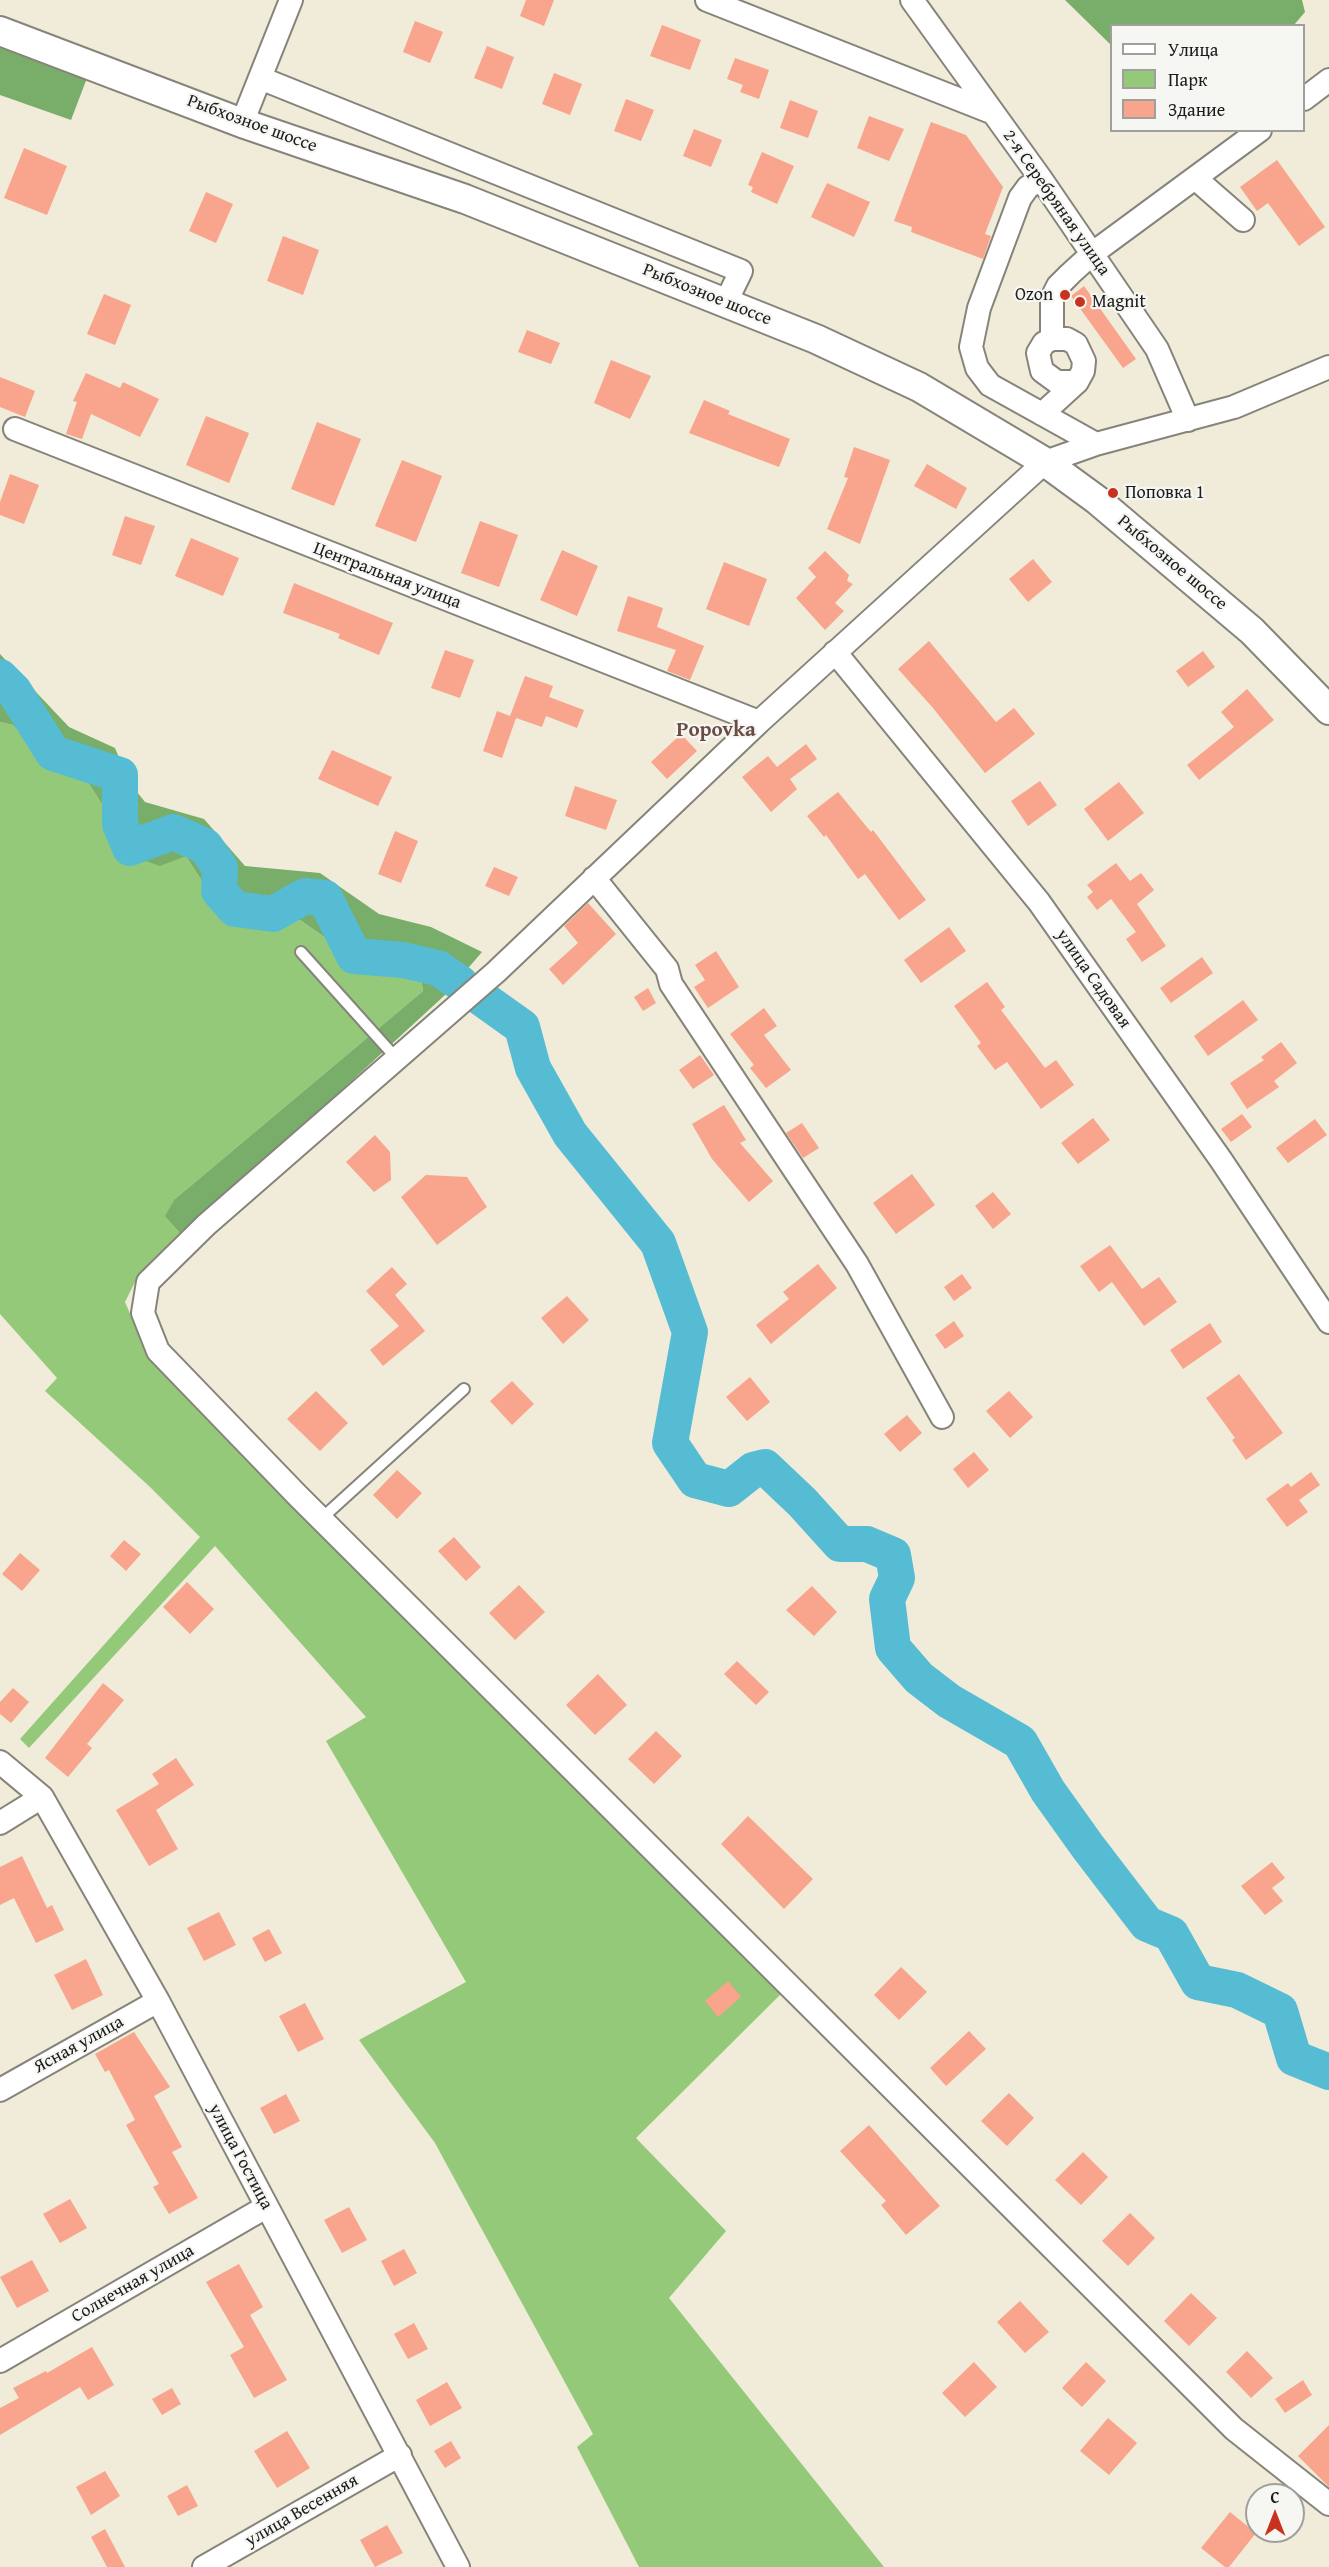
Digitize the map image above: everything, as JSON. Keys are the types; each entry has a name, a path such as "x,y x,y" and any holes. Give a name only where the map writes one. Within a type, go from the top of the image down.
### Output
{"street":[{"path":"242,123 291,0"},
{"name":"2-я Серебряная улица","path":"707,0 992,112"},
{"name":"2-я Серебряная улица","path":"912,0 1041,179 1158,349 1188,420"},
{"name":"Рыбхозное шоссе","path":"0,31 242,123 465,198 816,339 920,387 1045,462 1097,500 1252,631 1329,710"},
{"path":"260,78 741,271 726,302"},
{"path":"1305,98 1329,80"},
{"path":"1052,339 1052,298 1058,286 1093,253 1257,132"},
{"path":"1195,178 1242,220"},
{"path":"1041,179 1028,188 1020,198 979,308 971,347 977,368 990,385 1096,444"},
{"path":"1042,414 1077,382 1083,371 1081,352 1076,344 1067,339 1052,339 1044,343 1038,353 1042,371 1057,382 1077,382"},
{"path":"1329,367 1234,407 1096,444 1045,462 759,722 496,972 206,1224 148,1282 143,1313 158,1351 321,1519 1234,2429 1329,2504"},
{"name":"Центральная улица","path":"15,429 759,722"},
{"name":"улица Садовая","path":"835,652 1039,902 1221,1160 1329,1322"},
{"path":"594,878 667,969 671,984 857,1264 942,1417"},
{"name":"улица Гостица","path":"0,1762 42,1797 158,2001 458,2567"},
{"path":"0,1823 42,1797"},
{"name":"Ясная улица","path":"0,2090 158,2001"},
{"name":"Солнечная улица","path":"0,2361 266,2207"},
{"name":"улица Весенняя","path":"204,2567 400,2455"}],"lane":[{"path":"301,952 396,1059"},
{"path":"321,1519 465,1389"}],"green space":[{"path":"1065,0 1302,0 1305,12 1295,24 1110,24 1110,44"},
{"path":"0,46 87,78 71,120 0,95"},
{"path":"0,654 69,727 115,748 129,782 145,802 204,819 245,866 320,873 379,914 431,927 482,952 445,995 183,1236 165,1216 175,1199 423,991 421,978 350,973 330,941 300,920 261,925 219,908 186,856 160,866 118,851 108,814 88,782 43,759 13,725 0,722"},
{"path":"0,722 13,725 43,759 88,782 108,814 118,851 186,856 219,908 261,925 300,920 330,941 350,973 421,978 423,991 175,1199 183,1236 155,1257 138,1276 125,1302 141,1339 167,1375 783,1992 636,2138 726,2231 669,2298 884,2567 639,2567 577,2447 593,2434 435,2143 359,2040 466,1982 326,1741 366,1717 215,1546 29,1748 20,1739 200,1537 150,1487 45,1391 57,1378 0,1314"}],"building":[{"path":"526,0 554,0 544,26 520,16"},
{"path":"415,21 443,32 430,63 403,52"},
{"path":"662,25 701,40 690,70 650,56"},
{"path":"487,46 514,57 502,89 474,78"},
{"path":"735,58 769,70 759,99 740,92 743,85 727,79"},
{"path":"554,73 582,84 570,115 542,104"},
{"path":"626,99 654,110 641,141 614,131"},
{"path":"790,100 818,111 808,138 780,128"},
{"path":"869,116 904,129 889,161 857,148"},
{"path":"931,122 966,135 1003,187 985,234 991,236 983,259 911,232 912,227 894,221"},
{"path":"694,129 722,140 711,167 683,156"},
{"path":"24,148 67,166 47,215 4,198"},
{"path":"762,152 794,166 777,204 751,192 753,187 748,185"},
{"path":"1277,160 1325,227 1299,246 1268,203 1257,211 1240,187"},
{"path":"827,183 870,202 854,237 811,217"},
{"path":"206,192 233,204 216,243 189,231"},
{"path":"283,236 319,250 303,295 267,281"},
{"path":"1084,286 1136,359 1123,368 1071,296"},
{"path":"104,294 131,305 115,345 87,334"},
{"path":"527,330 560,343 551,364 518,352"},
{"path":"611,360 651,376 630,419 594,403"},
{"path":"86,373 120,388 123,382 159,399 140,437 91,414 82,439 66,434 77,402 73,401"},
{"path":"0,377 35,391 25,417 0,407"},
{"path":"704,400 730,411 728,414 790,439 779,467 689,433"},
{"path":"206,416 249,433 229,483 186,465"},
{"path":"317,422 361,439 334,506 291,489"},
{"path":"854,447 890,460 860,544 827,529 848,478 844,477"},
{"path":"402,460 442,476 416,542 375,526"},
{"path":"927,464 967,488 956,509 914,486"},
{"path":"10,474 39,485 24,524 0,515 0,502"},
{"path":"125,516 155,526 141,565 112,555"},
{"path":"480,521 518,535 499,587 461,573"},
{"path":"191,538 239,558 223,596 175,576"},
{"path":"562,550 598,566 577,616 540,600"},
{"path":"825,551 849,575 847,581 853,584 835,603 844,611 825,630 796,598 816,577 808,568"},
{"path":"1033,559 1052,582 1028,602 1009,579"},
{"path":"724,562 767,579 749,626 706,609"},
{"path":"294,583 393,623 379,655 338,638 340,634 283,613"},
{"path":"628,596 663,608 657,627 704,646 690,680 667,671 676,650 617,631"},
{"path":"929,641 996,722 1014,708 1035,734 985,773 933,708 898,669"},
{"path":"445,650 474,660 460,698 431,688"},
{"path":"1203,651 1215,667 1188,687 1176,671"},
{"path":"525,676 553,686 549,697 584,710 577,728 546,716 542,727 516,718 502,758 483,751 497,711 510,716"},
{"path":"1247,689 1274,720 1199,780 1187,765 1234,727 1221,712"},
{"path":"681,734 697,751 667,779 651,762"},
{"path":"806,744 817,759 790,779 797,789 771,812 742,777 768,756 777,767"},
{"path":"332,750 392,777 378,806 318,779"},
{"path":"1040,781 1057,805 1028,826 1011,801"},
{"path":"1119,782 1144,813 1108,841 1084,809"},
{"path":"575,786 617,800 606,830 565,816"},
{"path":"838,792 871,832 873,830 926,900 899,920 865,874 858,879 826,835 824,837 807,816"},
{"path":"395,831 418,841 401,883 378,874"},
{"path":"1116,863 1130,881 1141,873 1154,890 1137,904 1166,946 1142,962 1126,939 1136,932 1111,899 1097,910 1087,897 1093,892 1087,885"},
{"path":"494,867 518,877 509,896 485,886"},
{"path":"588,903 616,934 563,985 549,969 578,943 564,926"},
{"path":"949,927 966,951 921,983 904,960"},
{"path":"716,951 739,987 708,1008 694,987 705,980 695,965"},
{"path":"1202,957 1213,973 1171,1003 1160,988"},
{"path":"987,982 1005,1007 1001,1010 1045,1068 1056,1060 1074,1085 1041,1109 1007,1062 995,1070 977,1046 981,1043 954,1006"},
{"path":"648,988 656,1003 643,1011 634,997"},
{"path":"1243,1000 1258,1020 1208,1056 1194,1036"},
{"path":"764,1008 777,1026 764,1035 791,1070 766,1088 750,1068 754,1065 730,1034"},
{"path":"1281,1042 1297,1063 1274,1081 1279,1087 1247,1109 1230,1083 1264,1060 1261,1057"},
{"path":"700,1055 714,1075 693,1089 679,1070"},
{"path":"724,1105 746,1140 740,1143 773,1181 749,1202 712,1159 692,1124"},
{"path":"1242,1114 1252,1127 1231,1142 1221,1129"},
{"path":"1093,1118 1110,1140 1078,1164 1061,1143"},
{"path":"1315,1119 1327,1135 1288,1163 1276,1148"},
{"path":"802,1123 819,1148 803,1158 786,1133"},
{"path":"375,1135 390,1152 391,1180 374,1192 346,1162"},
{"path":"912,1174 935,1205 896,1234 873,1203"},
{"path":"426,1175 467,1177 487,1207 437,1245 401,1197"},
{"path":"993,1192 1011,1214 993,1229 975,1206"},
{"path":"1110,1245 1142,1289 1159,1277 1177,1302 1144,1326 1112,1282 1099,1292 1080,1266"},
{"path":"818,1264 837,1288 771,1344 756,1325 789,1299 783,1292"},
{"path":"392,1267 407,1284 395,1295 425,1331 383,1366 370,1350 399,1326 366,1291"},
{"path":"962,1274 972,1288 954,1301 944,1287"},
{"path":"567,1296 589,1320 563,1344 541,1318"},
{"path":"954,1321 964,1336 945,1349 935,1335"},
{"path":"1210,1323 1222,1342 1183,1369 1170,1350"},
{"path":"1239,1374 1283,1433 1246,1460 1232,1440 1235,1438 1206,1398"},
{"path":"750,1377 770,1402 747,1421 726,1397"},
{"path":"512,1381 534,1404 512,1425 490,1401"},
{"path":"316,1391 348,1423 320,1451 287,1419"},
{"path":"1009,1391 1033,1417 1010,1438 986,1411"},
{"path":"907,1415 922,1433 900,1452 884,1434"},
{"path":"974,1452 989,1470 968,1488 953,1469"},
{"path":"397,1470 422,1493 397,1519 373,1495"},
{"path":"1311,1472 1320,1485 1299,1500 1308,1512 1287,1527 1266,1499 1288,1483 1291,1487"},
{"path":"454,1537 481,1567 466,1581 438,1551"},
{"path":"124,1540 141,1554 126,1571 110,1556"},
{"path":"20,1553 40,1570 22,1591 2,1574"},
{"path":"187,1582 214,1609 190,1634 163,1607"},
{"path":"519,1585 545,1612 515,1640 489,1613"},
{"path":"812,1586 837,1612 814,1636 786,1610"},
{"path":"737,1661 769,1692 756,1705 724,1674"},
{"path":"598,1674 627,1705 595,1735 566,1705"},
{"path":"103,1683 124,1700 87,1744 92,1748 68,1777 45,1758"},
{"path":"13,1688 29,1702 11,1723 0,1714 0,1702"},
{"path":"656,1731 682,1756 654,1784 628,1759"},
{"path":"176,1758 194,1785 156,1810 178,1849 149,1866 116,1810 159,1784 152,1774"},
{"path":"748,1816 813,1879 784,1909 721,1844"},
{"path":"22,1856 47,1908 52,1905 64,1930 36,1943 14,1898 0,1905 0,1867"},
{"path":"1272,1862 1285,1878 1272,1888 1283,1901 1265,1915 1241,1886"},
{"path":"219,1912 236,1945 204,1961 187,1928"},
{"path":"269,1929 282,1953 265,1962 252,1938"},
{"path":"86,1959 103,1995 72,2010 54,1975"},
{"path":"901,1967 927,1992 899,2020 874,1995"},
{"path":"728,1981 741,1997 718,2017 705,2001"},
{"path":"305,2003 324,2039 298,2052 279,2016"},
{"path":"969,2031 986,2049 946,2086 930,2068"},
{"path":"134,2032 170,2087 154,2096 182,2147 172,2152 198,2198 169,2214 153,2187 159,2184 126,2125 135,2120 109,2070 105,2072 95,2054"},
{"path":"1009,2093 1034,2118 1007,2146 981,2121"},
{"path":"286,2094 300,2121 274,2134 260,2108"},
{"path":"869,2125 940,2206 906,2235 881,2205 886,2201 840,2151"},
{"path":"1083,2152 1108,2177 1081,2205 1055,2180"},
{"path":"70,2199 87,2228 60,2243 43,2214"},
{"path":"349,2207 367,2240 342,2253 324,2220"},
{"path":"1130,2213 1155,2238 1128,2266 1102,2241"},
{"path":"404,2249 417,2273 394,2286 381,2261"},
{"path":"32,2260 49,2291 17,2308 0,2277"},
{"path":"239,2264 263,2307 250,2315 287,2380 254,2398 230,2355 244,2347 206,2282"},
{"path":"1191,2293 1217,2318 1189,2346 1164,2321"},
{"path":"1020,2301 1049,2332 1025,2353 997,2322"},
{"path":"414,2323 428,2349 408,2359 394,2334"},
{"path":"92,2347 114,2385 88,2400 80,2387 0,2435 0,2408 19,2398 13,2388 46,2371 47,2373"},
{"path":"1247,2351 1273,2378 1251,2398 1226,2372"},
{"path":"974,2362 997,2387 965,2417 942,2393"},
{"path":"1086,2362 1106,2381 1082,2407 1062,2388"},
{"path":"1303,2380 1312,2395 1285,2413 1275,2399"},
{"path":"447,2382 462,2408 430,2426 416,2400"},
{"path":"172,2388 181,2404 162,2415 152,2399"},
{"path":"1108,2418 1137,2443 1109,2475 1080,2451"},
{"path":"1329,2425 1329,2487 1298,2456"},
{"path":"287,2431 310,2468 277,2488 254,2451"},
{"path":"451,2441 461,2458 445,2468 434,2451"},
{"path":"105,2471 120,2496 91,2515 76,2487"},
{"path":"187,2485 198,2506 178,2516 167,2496"},
{"path":"1230,2512 1245,2524 1245,2543 1248,2543 1229,2567 1225,2567 1201,2548"},
{"path":"387,2525 403,2553 375,2567 360,2540"},
{"path":"105,2529 125,2567 107,2567 91,2537"}],"waterway":[{"path":"0,677 14,691 53,753 120,775 120,824 130,848 173,832 205,846 220,868 219,891 235,909 273,914 305,896 325,898 354,956 403,960 438,968 460,983"},
{"path":"480,997 522,1027 533,1068 570,1134 658,1243 690,1332 670,1443 695,1480 729,1489 753,1470 765,1467 802,1502 840,1544 867,1544 893,1555 897,1578 887,1599 893,1648 919,1678 949,1701 1020,1742 1048,1791 1088,1847 1147,1924 1171,1934 1198,1982 1237,1990 1280,2011 1294,2058 1329,2072"}],"place":[{"name":"Ozon","path":"1065,295"},
{"name":"Magnit","path":"1080,302"},
{"name":"Поповка 1","path":"1113,493"}],"district":[{"name":"Popovka","path":"716,731"}]}
